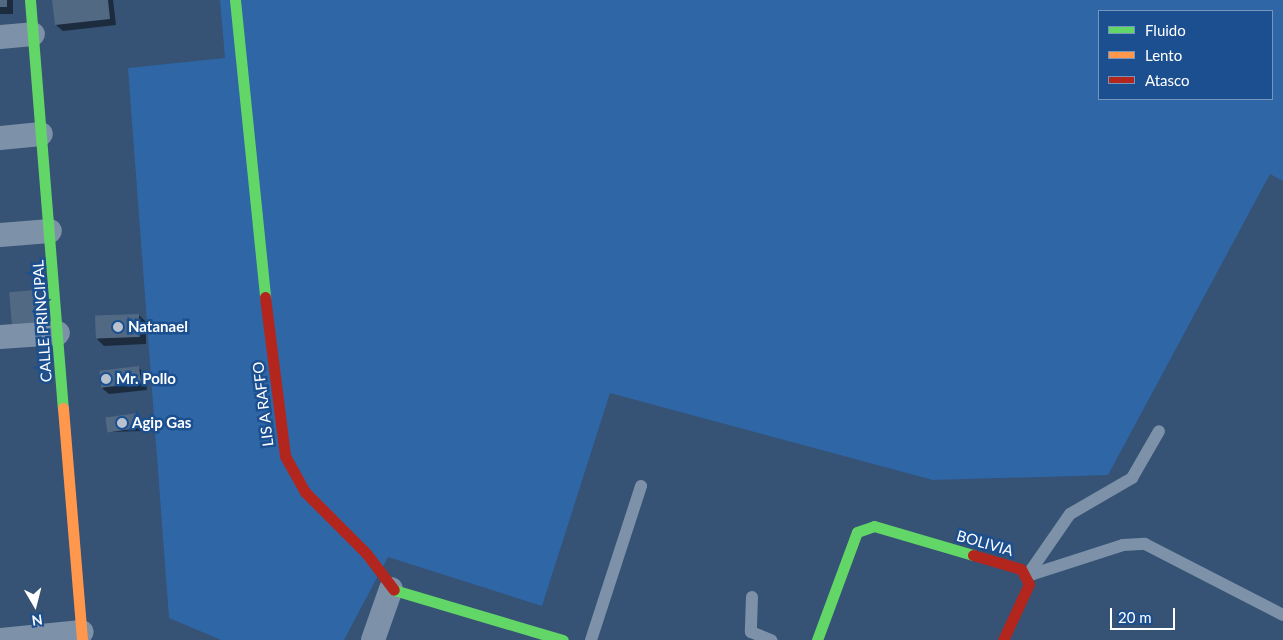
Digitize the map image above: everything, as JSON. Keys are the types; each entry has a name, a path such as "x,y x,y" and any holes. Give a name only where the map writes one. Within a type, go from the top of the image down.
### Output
{"street":[{"name":"CALLE PRINCIPAL","path":"30,0 82,636"},
{"name":"LIS A RAFFO","path":"235,0 252,190 285,456 305,492 366,553 391,589"},
{"path":"0,37 33,34"},
{"path":"0,138 41,134"},
{"path":"0,235 50,231"},
{"path":"0,337 58,333"},
{"name":"BOLIVIA","path":"817,640 857,532 865,527 1021,569 1027,576"},
{"path":"1003,640 1026,593 1027,576"},
{"path":"374,640 391,589 563,640"},
{"path":"0,640 82,636"}],"lane":[{"path":"1027,576 1070,514 1132,478 1159,431"},
{"path":"592,640 641,486"},
{"path":"1027,576 1123,544 1145,544 1283,615"},
{"path":"752,597 751,632 771,640"}],"shaded area":[{"path":"220,0 1283,0 1283,181 1270,174 1108,475 933,480 610,393 542,606 388,557 344,640 221,640 169,618 128,68 225,58"}],"building":[{"path":"0,0 7,0 7,7 0,7"},
{"path":"52,0 108,0 110,19 55,25"},
{"path":"36,290 39,326 12,328 9,292"},
{"name":"Natanael","path":"139,314 140,337 96,339 95,316"},
{"path":"139,366 141,383 101,388 99,371"},
{"name":"Agip Gas","path":"138,413 140,428 107,432 105,418"}],"traffic: fast":[{"path":"30,0 63,408"},
{"path":"235,0 265,297"},
{"path":"817,640 857,532 874,526 973,555"},
{"path":"394,590 563,640"}],"traffic: slow":[{"path":"63,408 82,640"}],"traffic: jam":[{"path":"265,297 285,456 305,492 366,553 394,590"},
{"path":"973,555 1021,569 1029,584 1003,640"}],"place":[{"name":"Natanael","path":"118,327"},
{"name":"Mr. Pollo","path":"106,379"},
{"name":"Agip Gas","path":"122,423"}]}
